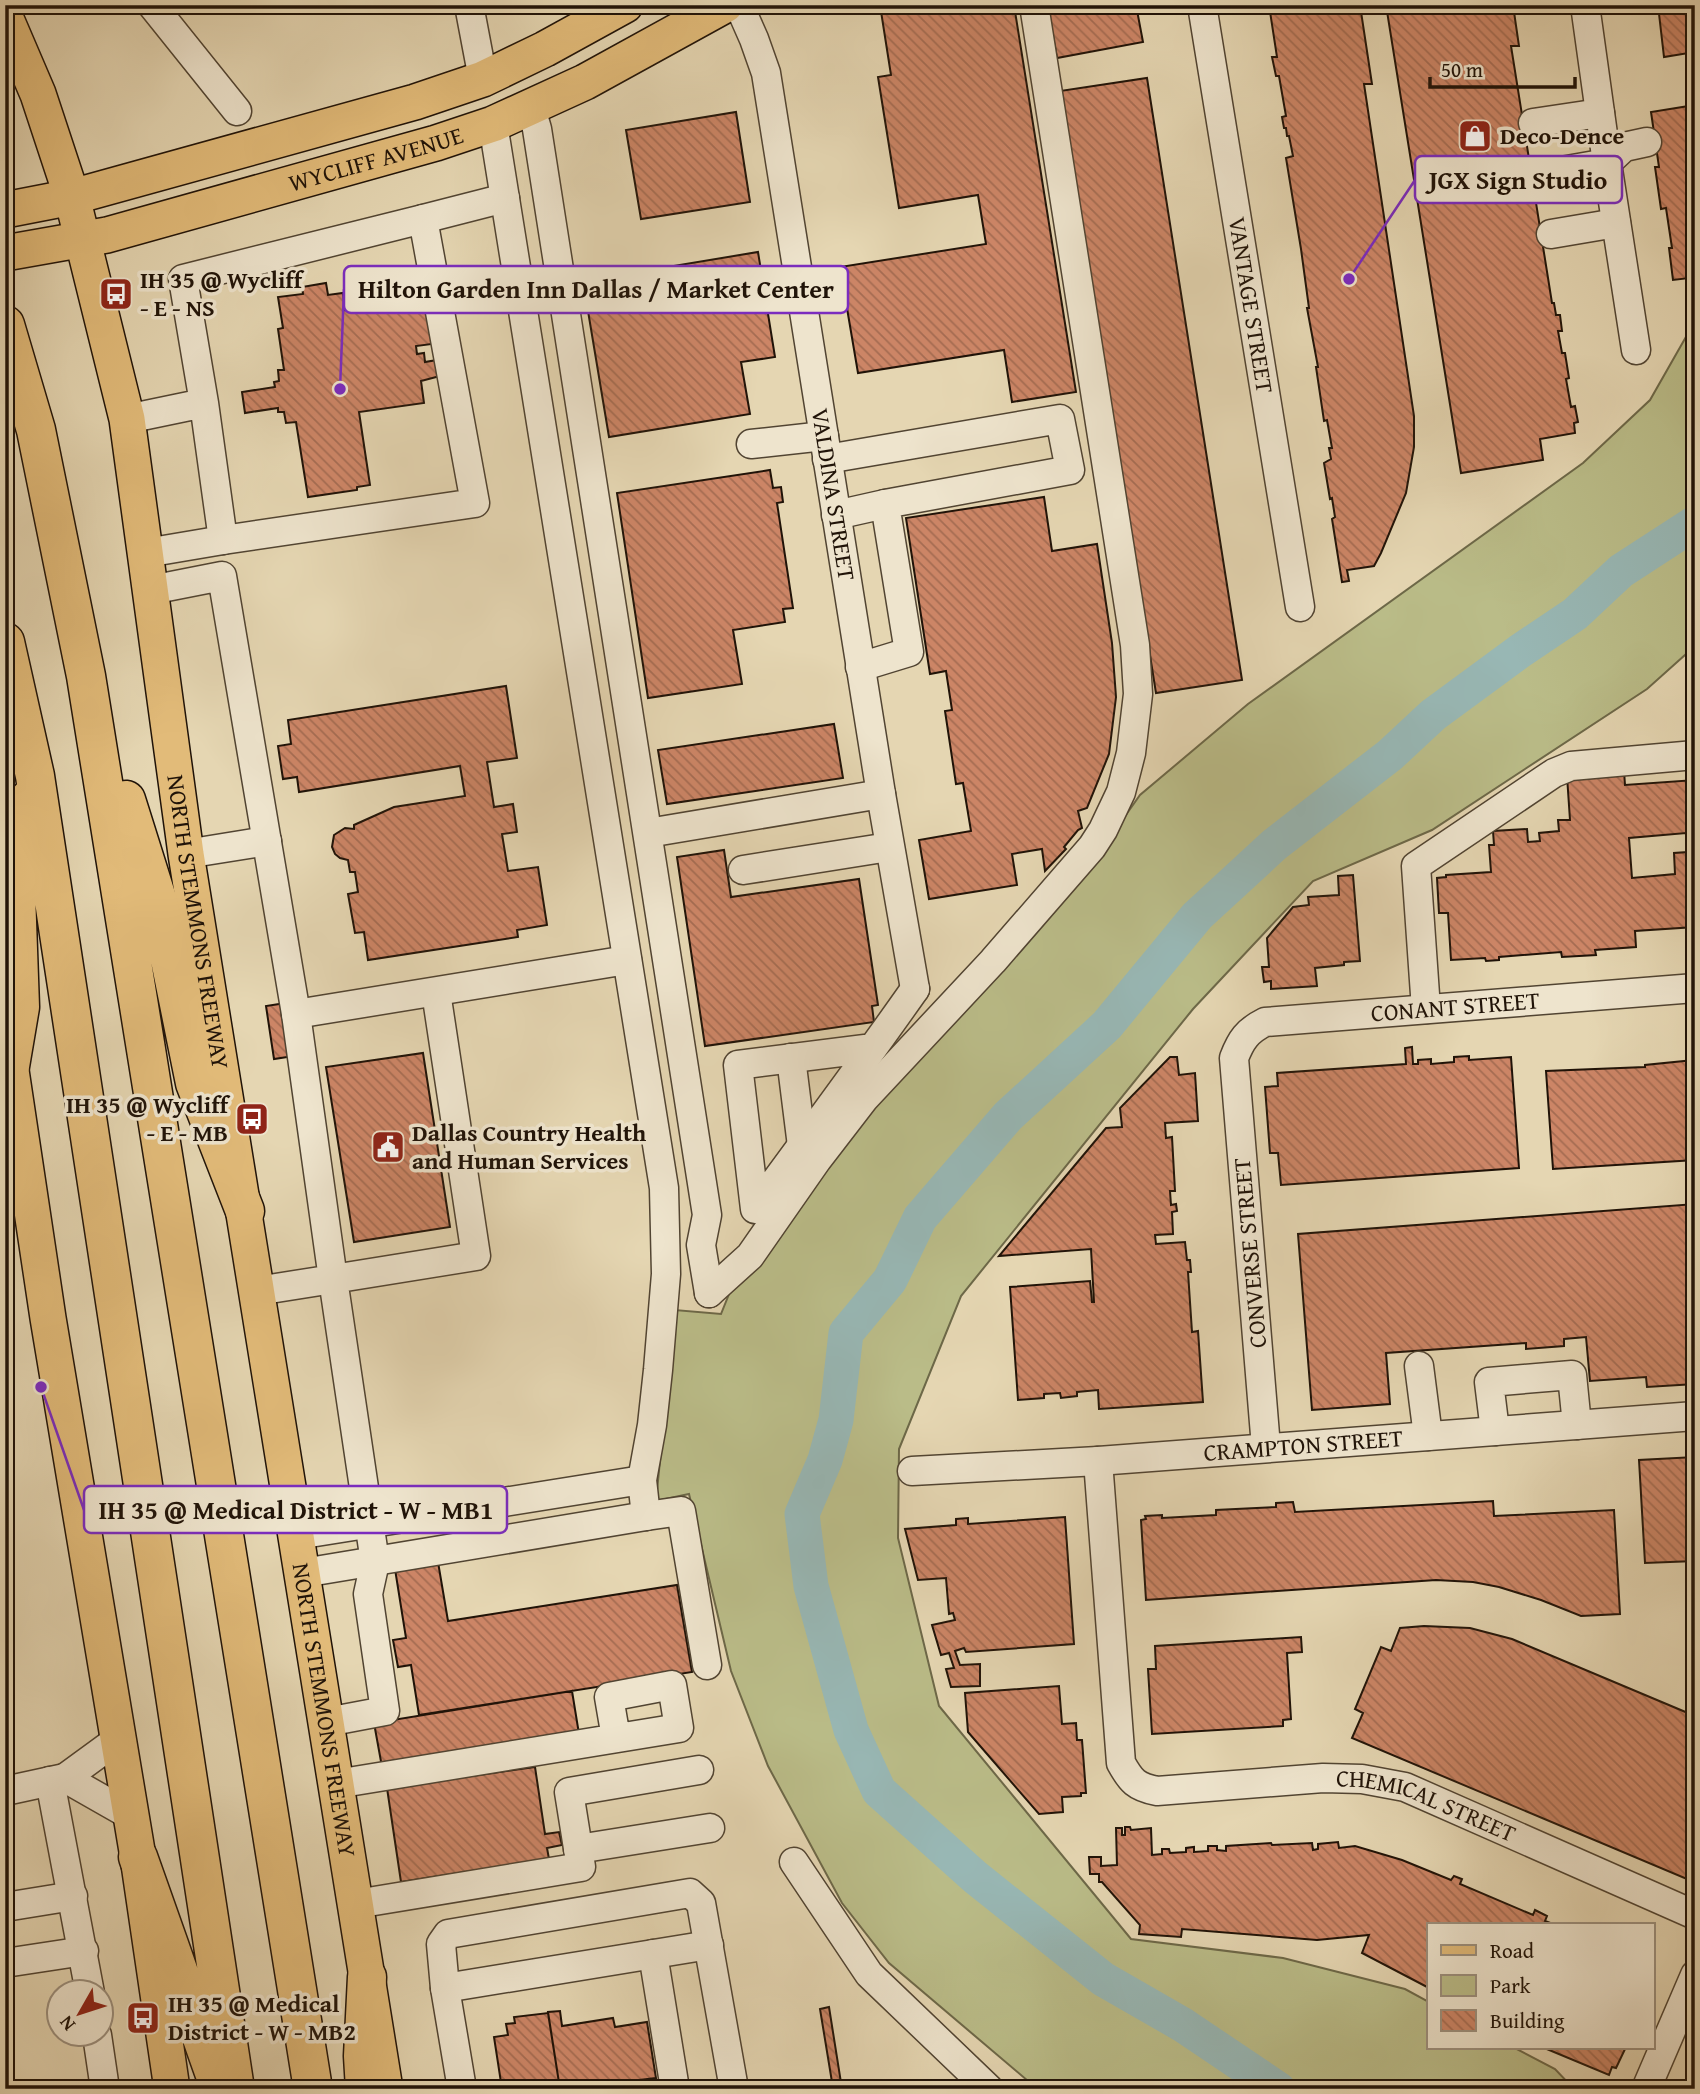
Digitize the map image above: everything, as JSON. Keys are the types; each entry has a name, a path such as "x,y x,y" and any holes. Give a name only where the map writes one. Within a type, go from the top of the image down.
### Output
{"highway":[{"path":"5,325 36,430 86,676 313,2089"},
{"path":"5,642 35,776 235,2089"},
{"path":"86,676 159,905 195,1083 245,1211"},
{"path":"8,1050 20,1007 15,864 35,776"},
{"path":"138,1857 220,2089"},
{"path":"365,2089 363,2056 367,1977"}],"main road":[{"name":"WYCLIFF AVENUE","path":"5,253 107,235 243,199 493,124 585,82 725,5"},
{"name":"WYCLIFF AVENUE","path":"5,210 72,197 415,102 482,79 545,49 623,6"},
{"name":"NORTH STEMMONS FREEWAY","path":"5,17 38,94 72,197 127,419 186,854 385,2089"},
{"path":"482,79 493,124"},
{"path":"8,1050 50,1332 138,1857 173,2089"}],"street":[{"path":"152,5 237,111"},
{"path":"469,5 482,79"},
{"name":"VALDINA STREET","path":"738,5 766,73 889,847 915,989"},
{"path":"531,108 539,143 707,1215 701,1245 709,1293 750,1256 863,1100 1077,867 1103,831 1121,792 1132,753 1138,694 1135,645 1034,5"},
{"name":"VANTAGE STREET","path":"1202,5 1300,607"},
{"path":"1585,5 1636,350"},
{"path":"1533,123 1600,113"},
{"path":"493,124 664,1188 666,1273 652,1425 642,1480 646,1516"},
{"path":"1544,174 1607,163 1624,147 1647,142"},
{"path":"223,540 183,279 505,198"},
{"path":"146,553 475,503 423,219"},
{"path":"1551,234 1616,223"},
{"path":"127,419 204,403"},
{"path":"751,443 825,448 1060,419 1070,470 836,515"},
{"path":"860,667 909,652 885,505"},
{"path":"151,590 222,576 296,1014 376,1562 368,1594 385,1711 327,1722"},
{"path":"1426,1009 1416,866 1554,773 1571,766 1695,755"},
{"path":"648,833 881,794"},
{"path":"186,854 267,841"},
{"path":"743,870 889,847"},
{"path":"296,1014 627,960"},
{"name":"CONANT STREET","path":"1234,1058 1240,1041 1250,1030 1265,1022 1695,988"},
{"path":"873,1048 738,1065 755,1209 802,1146 873,1048 915,989 942,1015"},
{"path":"257,1291 477,1256 436,992"},
{"path":"791,1058 802,1146"},
{"name":"CONVERSE STREET","path":"1234,1058 1266,1447"},
{"path":"1419,1366 1428,1436"},
{"path":"1495,1431 1489,1382 1572,1376 1577,1425"},
{"name":"CRAMPTON STREET","path":"912,1471 1098,1461 1695,1416"},
{"name":"CHEMICAL STREET","path":"1098,1461 1121,1763 1140,1787 1157,1791 1323,1778 1362,1779 1405,1787 1695,1915"},
{"path":"297,1535 642,1480"},
{"path":"303,1573 681,1511 707,1665"},
{"path":"336,1784 616,1738"},
{"path":"5,1791 58,1780 117,1740"},
{"path":"356,1904 581,1867 569,1791 699,1770"},
{"path":"58,1780 131,1815"},
{"path":"58,1780 73,1896 88,1979"},
{"path":"578,1849 710,1828"},
{"path":"794,1862 869,1974 989,2089"},
{"path":"462,2089 445,1988 441,1944 448,1934 690,1893 701,1903 709,1945 726,2087"},
{"path":"5,1907 73,1896"},
{"path":"445,1988 709,1945"},
{"path":"5,1963 83,1951"},
{"path":"653,1954 675,2089"},
{"path":"1646,2089 1695,1975"},
{"path":"99,2048 105,2089"}],"green space":[{"path":"1695,321 1695,646 1647,689 1432,830 1313,881 1193,1009 961,1296 899,1449 898,1538 939,1706 1131,1939 1283,1958 1405,1989 1427,2001 1427,2048 1515,2048 1555,2069 1574,2089 1040,2089 889,1963 842,1903 768,1766 731,1671 689,1494 656,1501 675,1310 721,1314 750,1242 1104,846 1140,795 1248,704 1583,463 1650,400"}],"building":[{"path":"880,5 1014,5 1076,392 1012,402 1004,350 858,373 840,267 986,244 978,195 899,208 878,77 891,75"},
{"path":"1047,5 1136,5 1143,42 1057,58"},
{"path":"1269,5 1360,5 1372,84 1364,84 1414,416 1414,447 1406,493 1381,553 1374,566 1347,570 1349,581 1342,582 1332,519 1335,517 1324,463 1331,459 1329,448 1332,448 1327,420 1324,421 1318,367 1307,308 1301,249 1286,158 1293,156 1289,136 1284,128 1282,117 1286,116 1279,76 1276,76 1272,57 1277,57"},
{"path":"1386,5 1513,5 1519,46 1511,46 1552,303 1556,315 1560,315 1562,331 1558,331 1562,353 1565,353 1569,378 1566,379 1571,407 1575,406 1578,422 1574,423 1575,433 1540,439 1543,460 1461,473"},
{"path":"1658,5 1695,5 1695,52 1664,57"},
{"path":"1147,78 1242,680 1156,693 1060,91"},
{"path":"1695,105 1694,306 1689,278 1673,280 1669,248 1672,248 1666,208 1661,209 1655,167 1659,167 1651,112"},
{"path":"736,112 750,202 641,219 626,130"},
{"path":"758,252 775,357 741,362 750,414 609,437 583,281"},
{"path":"326,283 328,295 343,293 345,310 426,299 432,344 416,346 417,354 424,353 425,362 437,360 440,376 421,381 424,403 359,412 370,485 357,487 357,490 308,497 296,422 286,423 284,412 278,412 278,408 245,413 242,392 275,387 274,382 279,381 278,370 284,370 278,329 283,328 278,297 303,294 302,287"},
{"path":"770,470 773,488 781,487 783,502 777,503 793,608 783,609 785,622 733,630 742,684 648,698 617,493"},
{"path":"1044,497 1052,551 1097,544 1112,643 1116,697 1109,754 1087,808 1078,811 1082,828 1045,871 1042,849 1012,854 1017,885 929,899 919,840 971,831 963,783 956,784 945,711 952,710 946,671 930,674 906,518"},
{"path":"506,686 517,758 487,762 494,807 513,804 517,832 502,834 508,871 538,867 547,925 517,930 518,937 368,960 364,932 355,933 348,894 358,892 355,872 350,872 348,860 335,854 332,847 334,835 345,828 354,829 354,825 394,807 465,796 460,766 299,792 297,777 283,779 278,746 291,744 288,720"},
{"path":"834,724 843,778 667,804 658,750"},
{"path":"1624,771 1625,785 1695,780 1695,927 1635,931 1636,947 1595,950 1596,955 1562,957 1561,952 1499,957 1499,960 1486,961 1485,958 1451,960 1448,913 1439,913 1437,878 1491,872 1489,845 1494,845 1493,831 1527,829 1528,842 1540,841 1539,833 1559,831 1558,820 1570,820 1567,776","holes":["1686,833 1688,852 1674,853 1675,874 1632,878 1629,838"]},
{"path":"724,850 731,897 859,879 878,1005 872,1006 874,1022 705,1046 677,857"},
{"path":"1353,875 1360,961 1315,968 1317,986 1271,989 1271,981 1264,982 1262,967 1269,967 1267,938 1293,907 1309,905 1308,897 1339,895 1338,876"},
{"path":"286,1003 294,1056 274,1059 266,1006"},
{"path":"1412,1047 1413,1064 1418,1064 1418,1060 1431,1059 1431,1064 1454,1062 1454,1057 1469,1056 1469,1060 1511,1057 1519,1168 1281,1185 1278,1153 1270,1153 1265,1087 1278,1086 1277,1073 1406,1064 1405,1048"},
{"name":"Dallas Country Health and Human Services","path":"423,1053 450,1227 354,1242 326,1067"},
{"path":"1170,1057 1177,1057 1179,1075 1195,1073 1198,1121 1165,1123 1166,1138 1172,1137 1175,1191 1170,1191 1171,1205 1176,1204 1177,1211 1172,1212 1173,1234 1155,1235 1156,1244 1185,1242 1191,1272 1188,1272 1192,1332 1198,1331 1203,1402 1099,1409 1098,1390 1077,1392 1077,1396 1061,1398 1060,1393 1044,1394 1044,1398 1018,1400 1010,1287 1090,1281 1094,1302 1091,1249 999,1256 1106,1128 1122,1127 1120,1108"},
{"path":"1695,1060 1695,1160 1553,1169 1546,1071 1645,1067"},
{"path":"1695,1204 1695,1384 1647,1387 1646,1377 1590,1381 1586,1337 1564,1339 1564,1346 1526,1349 1526,1343 1386,1353 1390,1404 1312,1410 1298,1234"},
{"path":"1695,1457 1695,1561 1645,1563 1639,1460"},
{"path":"1493,1501 1494,1516 1614,1510 1620,1614 1581,1616 1499,1587 1436,1580 1146,1600 1141,1520 1146,1519 1145,1516 1162,1515 1162,1518 1216,1515 1216,1510 1276,1507 1276,1503 1293,1502 1295,1512"},
{"path":"1065,1517 1074,1644 966,1652 964,1648 955,1651 960,1665 980,1664 980,1686 951,1687 946,1669 954,1668 949,1653 941,1655 932,1625 955,1620 953,1613 949,1614 946,1578 918,1580 905,1529 956,1525 956,1519 968,1518 968,1524"},
{"path":"438,1562 448,1621 677,1585 692,1672 419,1715 411,1665 398,1667 393,1640 406,1638 395,1569"},
{"path":"1400,1628 1470,1628 1512,1639 1695,1716 1694,1882 1352,1738 1363,1713 1355,1709 1381,1647 1391,1651"},
{"path":"1301,1637 1302,1652 1287,1653 1291,1719 1283,1720 1283,1726 1152,1734 1148,1669 1156,1669 1155,1646"},
{"path":"1059,1686 1062,1724 1076,1723 1077,1740 1082,1740 1086,1793 1081,1793 1081,1796 1062,1797 1063,1812 1039,1814 968,1732 965,1693"},
{"path":"572,1691 579,1734 382,1767 374,1723"},
{"path":"535,1767 545,1834 559,1832 562,1845 547,1848 549,1859 401,1882 387,1788"},
{"path":"1125,1827 1130,1827 1131,1830 1151,1828 1152,1855 1162,1854 1162,1849 1169,1849 1170,1853 1186,1852 1186,1848 1194,1847 1194,1852 1208,1851 1208,1846 1217,1846 1217,1850 1226,1851 1226,1846 1271,1843 1312,1843 1313,1850 1318,1849 1318,1844 1338,1842 1339,1848 1355,1846 1402,1860 1451,1880 1454,1876 1462,1879 1460,1884 1533,1915 1535,1910 1547,1916 1545,1921 1550,1923 1427,1923 1427,1987 1362,1953 1369,1935 1317,1940 1182,1929 1181,1937 1139,1934 1140,1925 1102,1882 1099,1882 1099,1874 1090,1874 1089,1857 1101,1857 1101,1866 1117,1865 1116,1828 1122,1828 1122,1835 1125,1835"},
{"path":"829,2007 842,2089 814,2089 813,2085 832,2082 820,2009"},
{"path":"560,2011 562,2026 613,2018 615,2027 647,2022 656,2078 638,2080 640,2089 560,2089 548,2012"},
{"path":"548,2013 560,2089 502,2089 494,2037 508,2035 506,2024 515,2023 514,2017"},
{"path":"1544,2048 1626,2048 1616,2068 1612,2067 1609,2075"}],"waterway":[{"path":"1278,2089 1183,2025 1103,1979 975,1877 879,1791 851,1730 811,1586 802,1514 825,1460 836,1420 846,1333 890,1280 920,1218 1008,1116 1107,1025 1197,916 1274,845 1390,755 1433,715 1575,614 1621,571 1695,523"}],"place":[{"name":"Deco-Dence","path":"1475,136"},
{"name":"JGX Sign Studio","path":"1349,279"},
{"name":"IH 35 @ Wycliff - E - NS","path":"116,294"},
{"name":"Hilton Garden Inn Dallas / Market Center","path":"340,389"},
{"name":"IH 35 @ Wycliff - E - MB","path":"252,1119"},
{"name":"Dallas Country Health and Human Services","path":"388,1147"},
{"name":"IH 35 @ Medical District - W - MB1","path":"41,1387"},
{"name":"IH 35 @ Medical District - W - MB2","path":"143,2018"}]}
